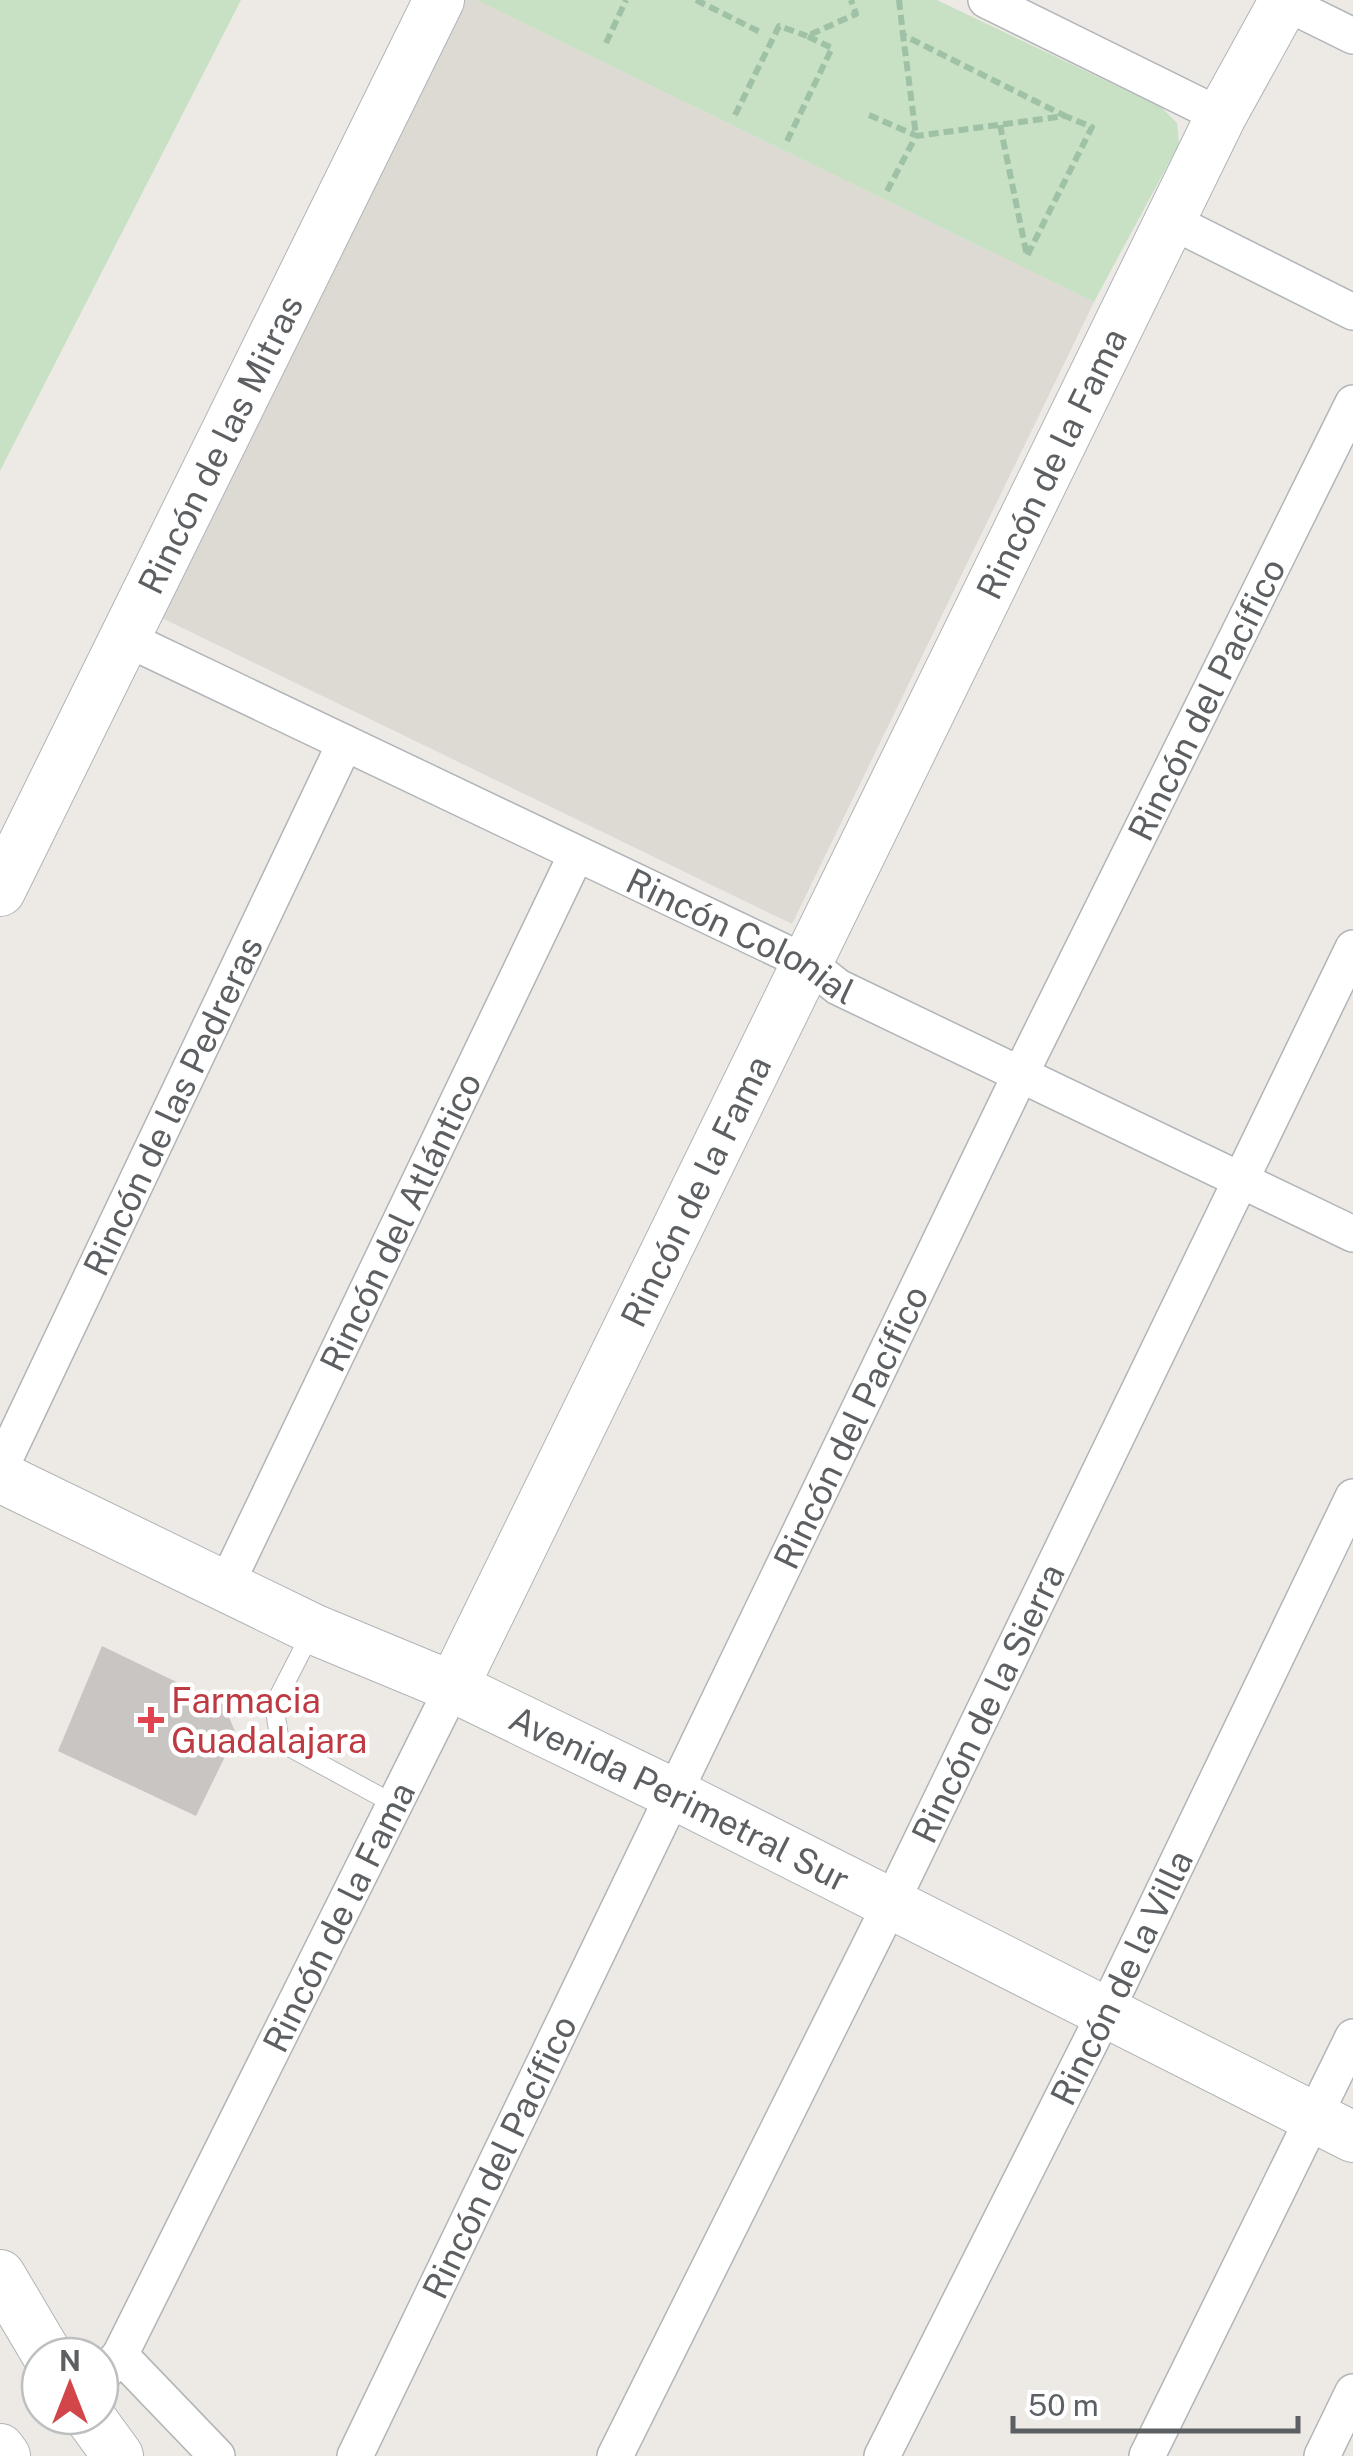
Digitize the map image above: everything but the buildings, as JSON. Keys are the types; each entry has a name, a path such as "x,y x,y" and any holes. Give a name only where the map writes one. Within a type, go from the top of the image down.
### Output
{"street":[{"name":"Rincón de las Mitras","path":"0,890 439,0"},
{"path":"1284,1 1353,36"},
{"name":"Rincón de la Fama","path":"120,2346 453,1687 1221,116 1284,1"},
{"path":"995,2 1221,116"},
{"path":"1172,220 1353,312"},
{"name":"Rincón del Pacífico","path":"356,2456 1021,1073 1353,402"},
{"name":"Rincón Colonial","path":"127,639 809,964 838,987 1353,1234"},
{"name":"Rincón de las Pedreras","path":"0,1469 346,743"},
{"name":"Rincón del Atlántico","path":"225,1588 576,855"},
{"name":"Rincón de la Sierra","path":"615,2456 891,1903 1353,948"},
{"name":"Avenida Perimetral Sur","path":"0,1478 225,1588 453,1687 672,1793 1333,2127"},
{"name":"Rincón de la Villa","path":"882,2456 1105,2013 1353,1497"},
{"path":"1147,2456 1333,2127 1353,2037"},
{"path":"0,2275 36,2336"},
{"path":"120,2374 217,2456"},
{"path":"1322,2456 1353,2392"},
{"path":"0,2449 5,2456"}],"lane":[{"path":"313,1629 274,1705 280,1742 394,1804"}],"path":[{"path":"606,43 626,0"},
{"path":"696,0 760,32"},
{"path":"807,36 856,14 851,0"},
{"path":"887,191 916,136 899,0"},
{"path":"736,115 779,26 832,48 787,141"},
{"path":"902,35 1092,128 1027,256 1000,125"},
{"path":"869,115 916,136 1064,116"}],"shaded area":[{"path":"462,0 476,0 1094,302 792,924 162,618"}],"green space":[{"path":"0,0 241,0 0,471"},
{"path":"476,0 937,0 1161,107 1177,123 1179,144 1094,302"}],"place":[{"name":"Farmacia Guadalajara","path":"151,1720"}]}
